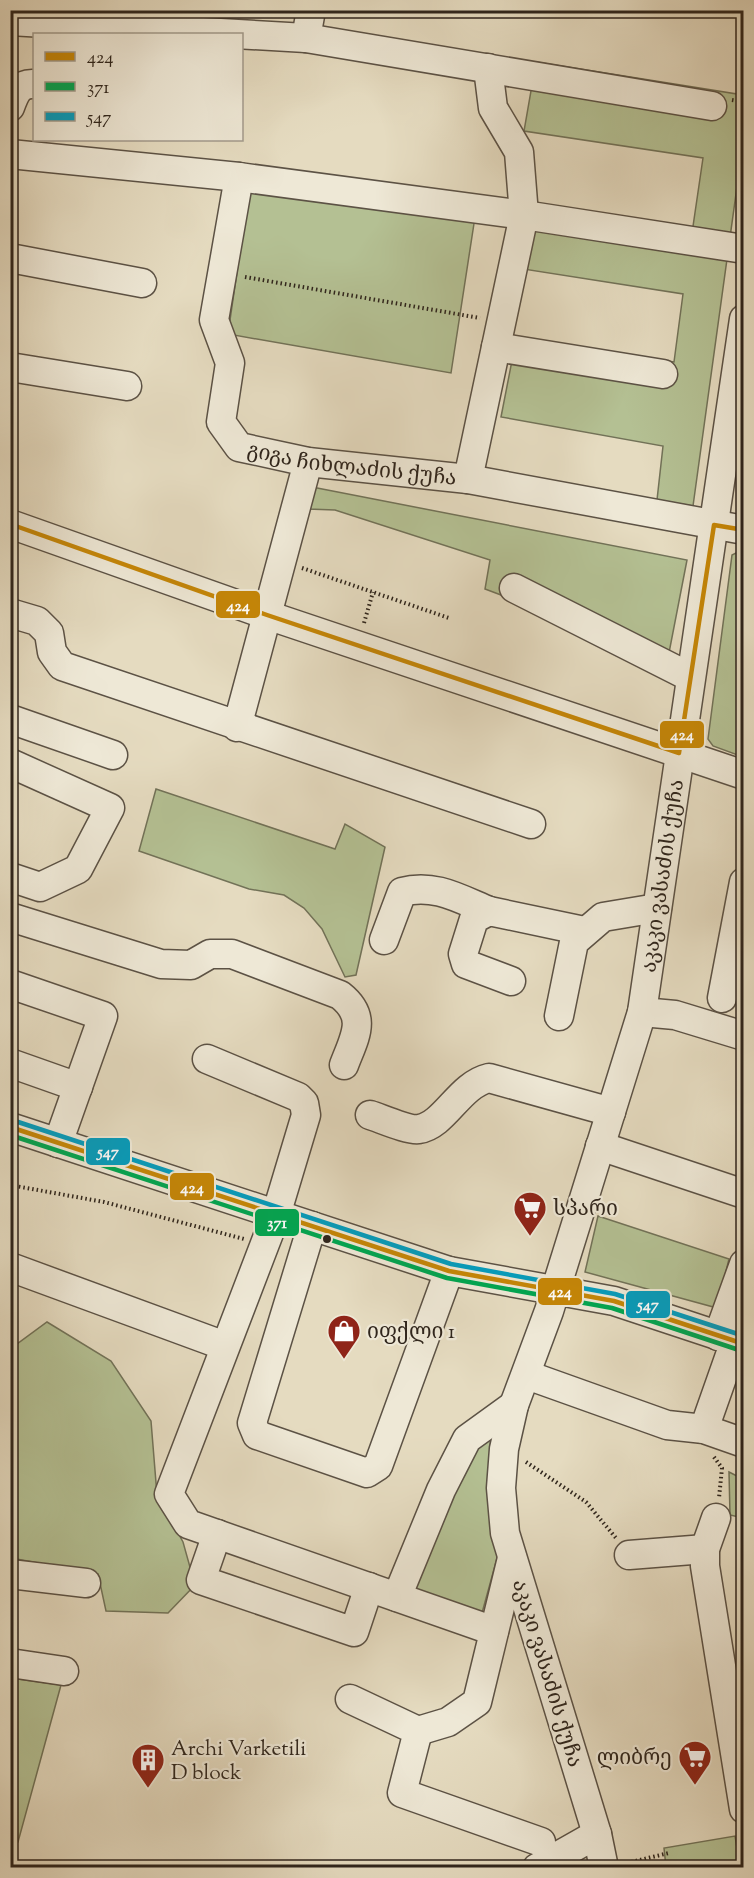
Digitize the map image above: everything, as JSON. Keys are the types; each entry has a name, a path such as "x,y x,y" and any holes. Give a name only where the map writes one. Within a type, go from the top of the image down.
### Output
{"street":[{"path":"10,21 308,24 488,68 712,106"},
{"path":"468,479 524,215 519,152 493,108 488,68"},
{"path":"10,107 18,88 26,84 33,84"},
{"path":"10,154 239,177 524,215 744,249"},
{"name":"გიგა ჩიხლაძის ქუჩა","path":"239,177 214,320 230,363 221,422 239,447 308,462 468,479 744,530"},
{"path":"10,258 142,283"},
{"name":"აკაკი ვასაძის ქუჩა","path":"614,1866 597,1834 505,1533 501,1488 504,1449 514,1406 527,1375 555,1290 642,1012 744,319"},
{"path":"499,334 663,374"},
{"path":"10,367 127,386"},
{"path":"237,727 308,462"},
{"path":"10,524 267,615 744,775"},
{"path":"514,588 690,677"},
{"path":"10,613 37,621 49,633 52,652 62,666 237,727 531,824"},
{"path":"10,719 113,755"},
{"path":"10,764 110,808 78,869 40,887 10,877"},
{"path":"722,998 744,882"},
{"path":"384,940 402,892 418,888 437,890 489,911 584,931"},
{"path":"559,1016 574,942 584,931 603,917 657,908"},
{"path":"489,911 474,919 463,954 466,964 511,981"},
{"path":"10,917 161,964 191,965 210,954 232,954 340,995 352,1005 359,1026 344,1065"},
{"path":"10,984 103,1016 58,1143"},
{"path":"642,1012 675,1015 744,1036"},
{"path":"207,1059 298,1097 304,1103 306,1115 276,1215 169,1494 188,1524 494,1631"},
{"path":"10,1063 78,1087"},
{"path":"370,1115 417,1130 435,1121 476,1081 489,1078 611,1112"},
{"path":"10,1127 448,1271 614,1301 732,1340"},
{"path":"600,1146 744,1194"},
{"path":"312,1226 252,1423 257,1435 367,1473 378,1466 448,1271"},
{"path":"710,1431 732,1340 744,1264"},
{"path":"10,1267 225,1346"},
{"path":"527,1375 667,1425 710,1431 744,1443"},
{"path":"397,1597 441,1490 467,1439 514,1406"},
{"path":"717,1510 705,1549 705,1566 732,1666 744,1809"},
{"path":"217,1534 201,1580 354,1632 369,1587"},
{"path":"629,1555 705,1549"},
{"path":"350,1700 418,1731 448,1722 477,1702 512,1558"},
{"path":"10,1574 86,1583"},
{"path":"10,1663 64,1671"},
{"path":"418,1731 402,1793 539,1855 597,1834"}],"path":[{"path":"222,273 499,334"},
{"path":"282,561 449,618"},
{"path":"356,645 374,592"},
{"path":"10,1185 104,1202 265,1244"},
{"path":"710,1431 711,1453 722,1468 717,1510"},
{"path":"504,1449 542,1471 585,1502 629,1555"},
{"path":"614,1866 669,1853"}],"green space":[{"path":"536,62 743,95 743,143 693,506 657,500 663,446 501,417 516,340 674,362 683,294 523,269 535,203 692,233 703,158 524,131"},
{"path":"249,189 475,217 451,373 228,334"},
{"path":"312,487 687,560 668,658 485,589 490,560 335,510 308,509"},
{"path":"738,552 744,553 743,757 713,746 708,739 732,555"},
{"path":"156,789 335,849 345,824 385,847 356,975 345,977 322,929 304,908 284,895 249,889 139,851"},
{"path":"598,1216 729,1259 717,1308 585,1272"},
{"path":"47,1322 111,1361 151,1421 157,1495 183,1542 195,1585 168,1613 106,1611 98,1574 11,1558 11,1362 13,1347"},
{"path":"491,1428 488,1501 499,1551 482,1613 409,1587 451,1485"},
{"path":"729,1472 743,1479 743,1518 730,1515"},
{"path":"11,1678 61,1685 18,1842 10,1841"},
{"path":"735,1836 740,1867 666,1867 664,1848"}],"transit line":[{"name":"424","path":"10,524 267,615 679,753 714,525 744,530"},
{"name":"547","path":"12,1120 451,1264 615,1294 744,1336"},
{"name":"424","path":"10,1127 449,1271 614,1301 744,1344"},
{"name":"371","path":"10,1135 447,1278 612,1308 742,1351"}],"place":[{"name":"სპარი","path":"530,1237"},
{"name":"იფქლი 1","path":"344,1360"},
{"name":"ლიბრე","path":"695,1786"},
{"name":"Archi Varketili D block","path":"148,1789"}]}
